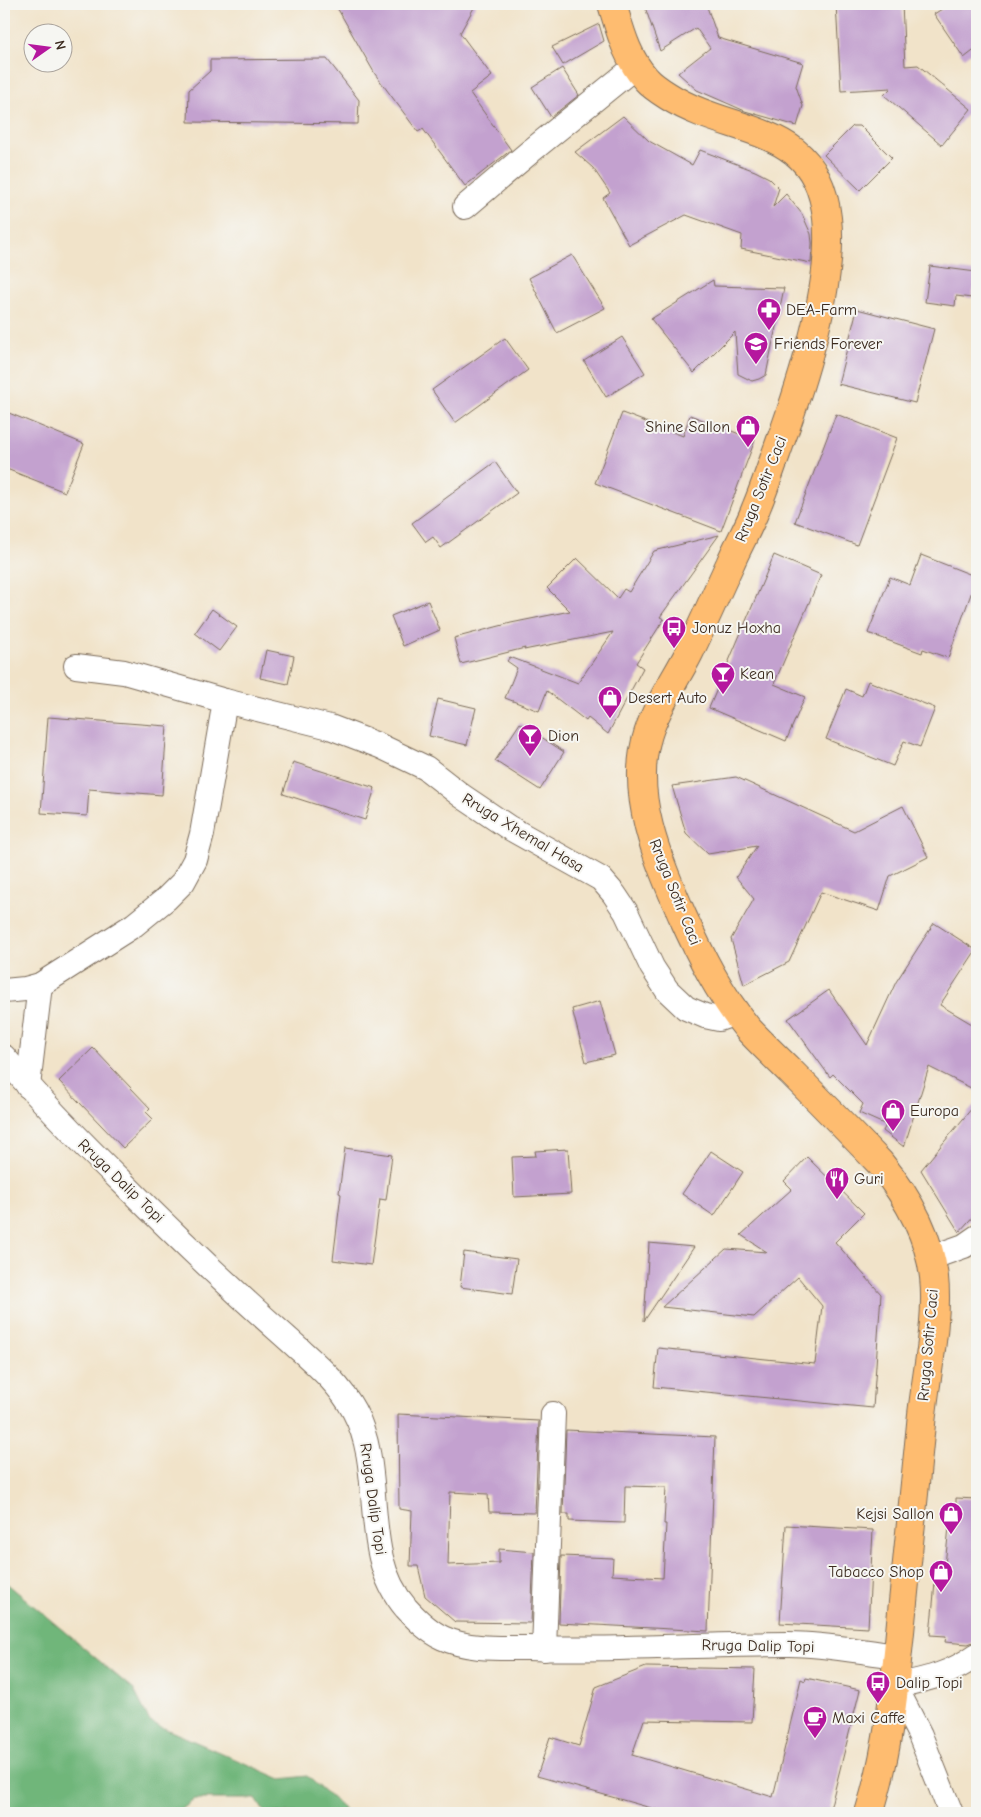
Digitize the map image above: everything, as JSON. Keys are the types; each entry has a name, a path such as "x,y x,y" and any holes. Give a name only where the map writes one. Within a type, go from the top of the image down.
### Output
{"main road":[{"name":"Rruga Sotir Caci","path":"612,4 620,31 636,66 647,81 675,101 708,115 767,135 783,142 797,152 818,180 827,216 828,239 819,305 812,338 790,414 755,512 689,653 658,710 649,732 643,755 642,779 650,829 657,854 672,892 708,968 736,1013 750,1031 880,1163 897,1183 911,1205 923,1232 930,1258 934,1277 934,1308 898,1656 880,1780 869,1813"}],"street":[{"path":"465,208 531,151 636,66"},
{"name":"Rruga Xhemal Hasa","path":"76,666 124,672 225,701 330,727 380,746 426,768 462,796 508,827 600,879 614,894 626,912 652,967 666,990 686,1008 705,1016 719,1019 736,1013"},
{"path":"4,991 26,989 40,985 134,925 166,899 183,882 195,860 202,834 225,701"},
{"path":"28,1086 40,985"},
{"name":"Rruga Dalip Topi","path":"4,1057 64,1126 235,1291 323,1370 346,1396 362,1429 368,1452 378,1543 383,1564 390,1583 401,1602 415,1618 431,1631 461,1644 491,1647 544,1649 792,1644 898,1656"},
{"path":"930,1258 964,1246 977,1237"},
{"path":"544,1649 553,1414"},
{"path":"951,1813 920,1735 894,1686 940,1676 963,1665 977,1655"}],"green space":[{"path":"4,1581 134,1690 150,1722 281,1779 307,1776 349,1813 265,1813 256,1799 195,1799 177,1813 4,1813"}],"building":[{"path":"335,4 476,4 460,33 492,76 470,93 511,150 465,186 423,129 418,132 375,74"},
{"path":"644,4 706,4 718,38 803,63 796,86 803,106 797,126 745,111 697,90 678,73 710,48 696,28 660,51"},
{"path":"836,4 902,4 905,66 918,65 971,109 942,145 884,95 891,88 841,91"},
{"path":"950,4 977,4 977,48 964,58 934,14"},
{"path":"599,24 604,41 563,65 552,47"},
{"path":"327,59 359,100 358,124 188,122 189,90 210,71 210,60"},
{"path":"562,68 579,95 551,117 532,87"},
{"path":"623,116 649,141 692,165 700,150 769,178 779,188 773,207 786,194 802,214 811,234 811,263 741,249 742,235 686,215 629,245 603,198 610,193 593,168 575,152"},
{"path":"853,126 860,126 892,158 860,190 824,155"},
{"path":"572,255 605,308 557,333 529,278"},
{"path":"930,266 976,272 972,298 956,296 955,306 925,302"},
{"path":"713,280 714,286 784,288 766,375 759,379 752,381 738,374 735,332 694,373 651,319"},
{"path":"857,309 934,329 915,403 838,384"},
{"path":"622,337 645,373 606,397 584,361"},
{"path":"505,338 528,370 455,423 432,390"},
{"path":"4,411 84,444 65,492 4,468"},
{"path":"622,413 683,436 690,415 755,440 721,531 595,483"},
{"path":"836,414 897,438 857,545 795,522"},
{"path":"495,462 517,493 441,548 433,537 426,542 412,523"},
{"path":"719,535 660,617 664,619 636,663 643,668 608,734 588,718 586,721 547,691 539,711 505,698 517,668 507,661 510,657 578,683 613,632 524,650 525,648 461,664 454,638 511,623 570,611 547,588 577,558 618,598 624,589 629,592 654,551"},
{"path":"774,555 821,575 774,684 805,697 786,741 709,708"},
{"path":"921,555 977,577 948,658 923,649 922,653 868,633 890,577 910,585"},
{"path":"428,601 440,630 403,646 391,616"},
{"path":"212,609 237,627 219,651 195,633"},
{"path":"266,650 294,656 288,684 260,678"},
{"path":"868,681 935,708 920,747 904,741 893,766 826,739 846,689 862,696"},
{"path":"438,699 476,708 467,745 429,736"},
{"path":"48,717 167,726 162,795 89,789 87,816 41,813"},
{"name":"Dion","path":"520,723 564,752 540,790 495,761"},
{"path":"293,762 375,788 365,820 283,794"},
{"path":"736,777 854,831 903,806 928,857 890,876 879,911 821,892 789,962 744,985 731,939 754,899 736,877 757,846 708,854 686,833 672,786"},
{"path":"934,923 976,950 940,1005 977,1027 977,1091 929,1067 904,1147 883,1131 886,1125 859,1113 863,1104 833,1074 830,1077 788,1019 829,990 867,1045 896,982"},
{"path":"600,1001 615,1055 586,1062 572,1009"},
{"path":"93,1048 150,1108 146,1112 153,1119 123,1148 59,1081"},
{"path":"977,1102 977,1212 959,1232 921,1170"},
{"path":"345,1148 392,1155 386,1200 380,1199 371,1265 333,1260"},
{"path":"568,1149 571,1194 514,1197 512,1157 536,1156 535,1151"},
{"path":"711,1151 743,1172 714,1216 682,1194"},
{"path":"807,1157 864,1213 835,1242 881,1294 873,1408 654,1387 658,1348 815,1364 822,1306 798,1277 754,1317 662,1307 726,1249 767,1252 741,1235 792,1189 784,1181"},
{"path":"649,1243 694,1247 644,1321"},
{"path":"464,1252 517,1259 512,1294 460,1287"},
{"path":"398,1414 539,1421 535,1513 489,1512 488,1494 450,1492 448,1565 499,1563 499,1549 534,1552 531,1623 455,1622 425,1596 418,1566 410,1566 412,1511 399,1509"},
{"path":"566,1430 715,1437 708,1631 559,1623 561,1556 613,1558 612,1575 663,1578 666,1524 664,1524 666,1487 625,1486 624,1523 569,1521 569,1514 563,1514"},
{"path":"956,1498 977,1499 977,1636 976,1641 968,1644 945,1642 946,1636 930,1635 935,1583 943,1584 951,1508 956,1508"},
{"path":"786,1525 873,1530 868,1628 780,1623"},
{"path":"646,1667 755,1669 752,1722 644,1720 632,1755 773,1797 801,1679 805,1681 806,1678 860,1690 829,1813 669,1813 537,1776 550,1737 579,1746 596,1687"}],"place":[{"name":"DEA-Farm","path":"769,331"},
{"name":"Friends Forever","path":"756,365"},
{"name":"Shine Sallon","path":"748,448"},
{"name":"Jonuz Hoxha","path":"674,649"},
{"name":"Kean","path":"723,695"},
{"name":"Desert Auto","path":"610,719"},
{"name":"Dion","path":"530,757"},
{"name":"Europa","path":"893,1132"},
{"name":"Guri","path":"837,1200"},
{"name":"Kejsi Sallon","path":"951,1535"},
{"name":"Tabacco Shop","path":"941,1593"},
{"name":"Dalip Topi","path":"878,1704"},
{"name":"Maxi Caffe","path":"815,1739"}]}
